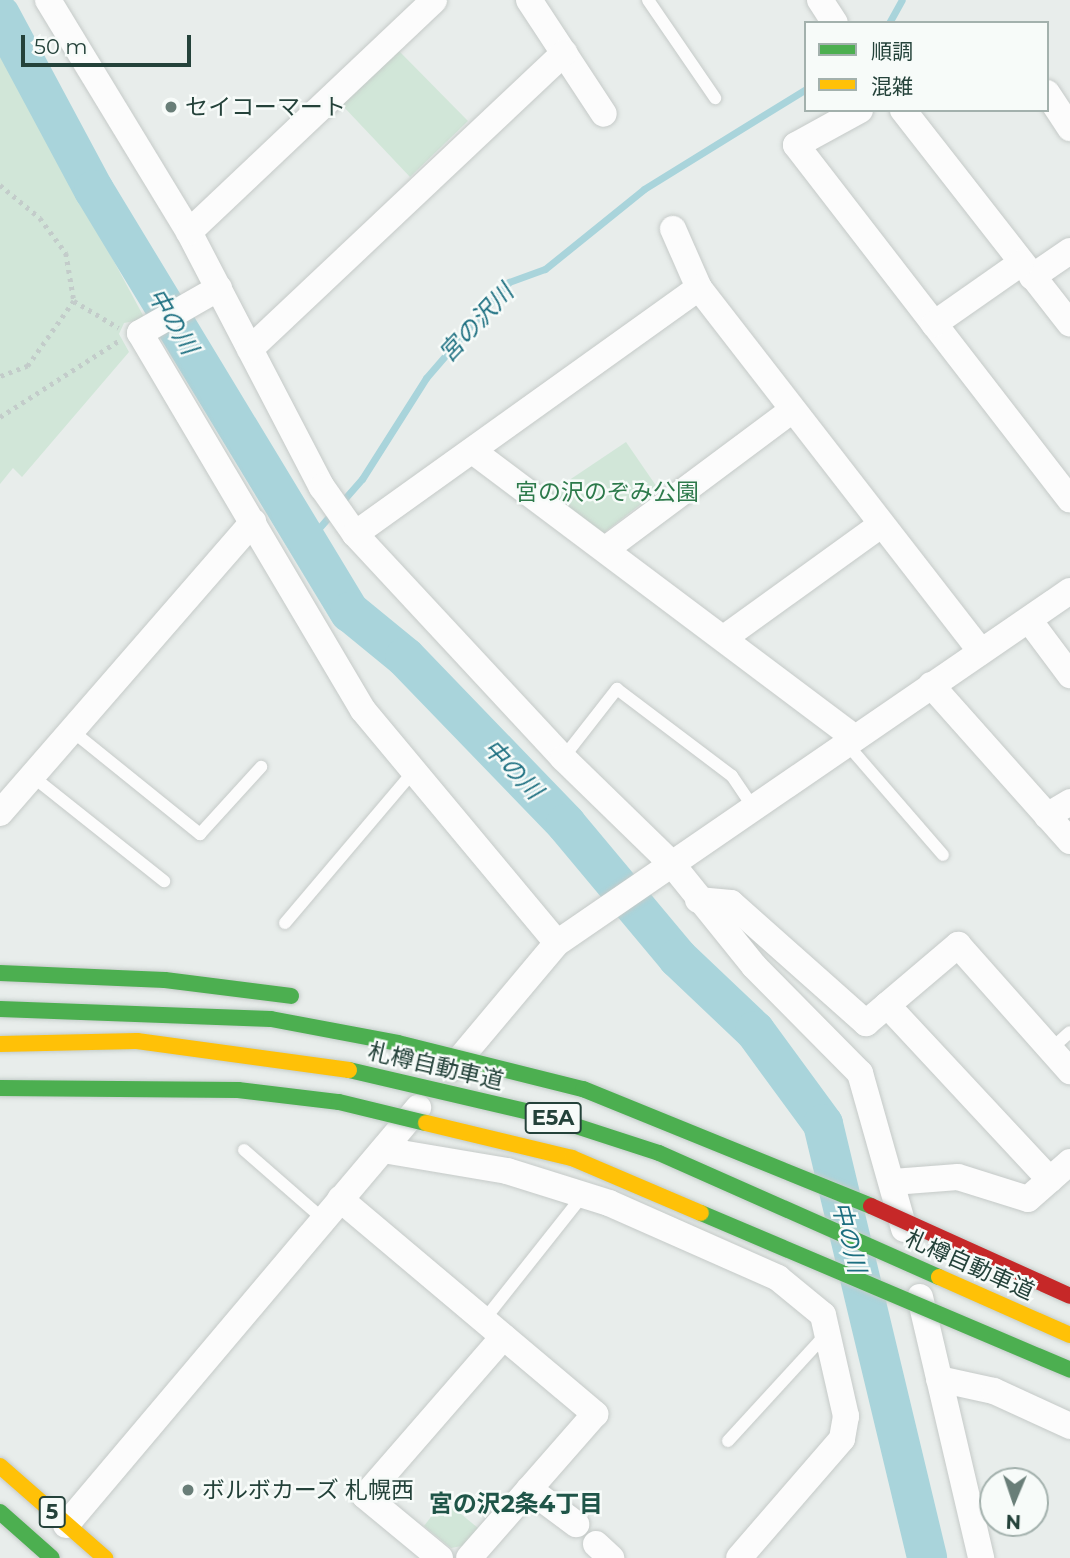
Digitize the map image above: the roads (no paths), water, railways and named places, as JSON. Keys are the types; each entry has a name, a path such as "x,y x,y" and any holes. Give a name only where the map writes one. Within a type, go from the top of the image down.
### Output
{"highway":[{"path":"0,974 165,980 298,998"},
{"name":"札樽自動車道","path":"0,1009 271,1019 398,1043 583,1089 778,1164 1070,1296"},
{"path":"412,1027 583,1089"},
{"name":"札樽自動車道","path":"0,1044 137,1041 312,1062 542,1115 659,1153 1070,1335"},
{"path":"0,1088 86,1084 301,1097 572,1158 1070,1370"},
{"name":"5","path":"0,1466 105,1558"},
{"name":"5","path":"0,1512 52,1558"}],"street":[{"path":"48,0 189,232 209,294 250,349 322,487 353,532 563,758 671,863 698,900 860,1073 894,1182 981,1558"},
{"path":"189,232 434,0"},
{"path":"529,0 604,114"},
{"path":"820,0 834,21"},
{"path":"250,349 564,53"},
{"path":"1049,96 1070,128"},
{"path":"856,112 796,145 1070,500"},
{"path":"906,112 1070,324"},
{"path":"673,229 699,288 878,527 981,651"},
{"path":"934,324 1027,270 1070,251"},
{"path":"353,532 474,452 699,288"},
{"path":"209,294 141,333 363,710 412,773 557,943"},
{"path":"606,549 791,411"},
{"path":"474,452 724,638 850,740"},
{"path":"0,813 253,522"},
{"path":"724,638 878,527"},
{"path":"66,1525 557,943 649,883 671,863 1070,591"},
{"path":"1029,620 1070,675"},
{"path":"931,685 1070,842"},
{"path":"1047,816 1070,803"},
{"path":"698,900 731,903 866,1023 958,945 1060,1041 1070,1071"},
{"path":"887,1005 1050,1180"},
{"path":"383,1150 507,1171 583,1195 778,1278 823,1315 846,1416 842,1439 739,1558"},
{"path":"894,1182 958,1177 1028,1199 1070,1162"},
{"path":"332,1209 494,1329 595,1414 469,1558"},
{"path":"440,1558 365,1496 494,1329"},
{"path":"939,1379 994,1391 1070,1426"},
{"path":"529,1489 576,1524"}],"lane":[{"path":"648,0 715,98"},
{"path":"563,758 617,689 732,776 753,807"},
{"path":"71,730 200,834 261,767"},
{"path":"850,740 943,855"},
{"path":"285,923 412,773"},
{"path":"32,776 164,881"},
{"path":"244,1150 332,1209"},
{"path":"494,1329 583,1195"},
{"path":"729,1441 827,1333"}],"waterway":[{"name":"宮の沢川","path":"890,21 902,0"},
{"name":"中の川","path":"0,15 94,190 350,612 405,657 566,824 678,958 755,1031 823,1124 927,1558"},
{"name":"宮の沢川","path":"305,544 362,479 426,378 509,282 545,269 644,189 804,90"}],"place":[{"name":"セイコーマート","path":"171,107"},
{"name":"ボルボカーズ 札幌西","path":"188,1490"}],"district":[{"name":"宮の沢2条4丁目","path":"516,1504"}],"park label":[{"name":"宮の沢のぞみ公園","path":"607,492"}]}
